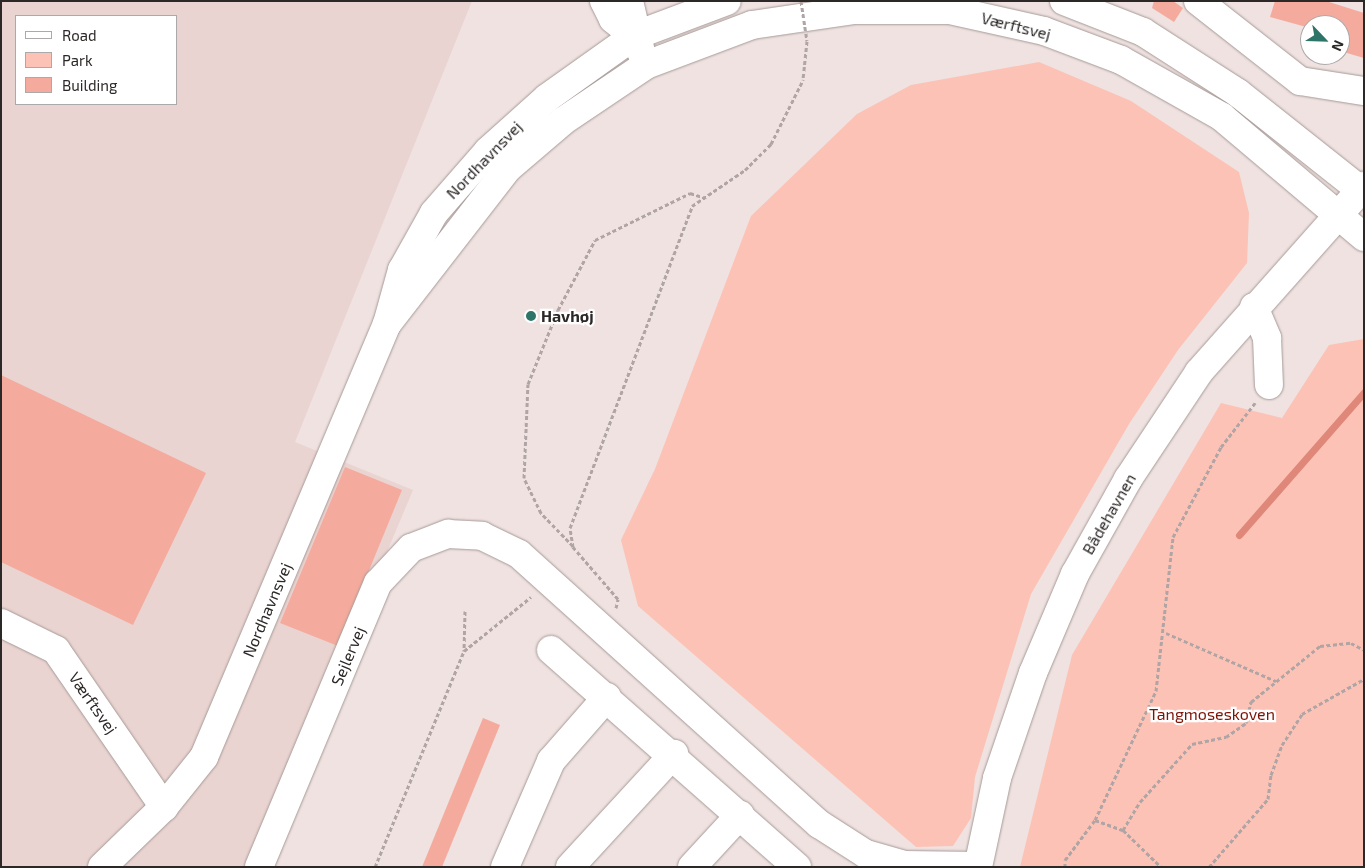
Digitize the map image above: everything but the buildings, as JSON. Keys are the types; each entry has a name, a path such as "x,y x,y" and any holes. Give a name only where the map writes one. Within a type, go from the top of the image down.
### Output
{"street":[{"path":"604,1 613,19 634,36"},
{"path":"629,1 634,36 646,65"},
{"path":"634,36 728,1"},
{"path":"1064,1 1159,42 1238,93 1363,190"},
{"path":"1198,1 1300,81 1364,92"},
{"name":"Værftsvej","path":"646,65 752,25 853,10 950,10 1044,30 1121,60 1222,117 1364,237"},
{"name":"Nordhavnsvej","path":"102,867 164,807 204,757 322,482 387,324 402,270 434,213 488,151 547,98 634,36"},
{"name":"Nordhavnsvej","path":"387,324 508,168 563,121 646,65"},
{"name":"Bådehavnen","path":"978,866 997,778 1075,574 1128,479 1199,372 1254,307 1363,190"},
{"path":"1254,307 1267,338 1269,385"},
{"name":"Sejlervej","path":"259,867 378,583 411,548 448,534 482,536 507,548 604,631 819,824 850,844 904,865 978,866"},
{"name":"Værftsvej","path":"1,623 56,650 164,807"},
{"path":"551,650 674,754 797,867"},
{"path":"505,867 551,761 607,697"},
{"path":"570,867 674,754"},
{"path":"692,867 740,815"}],"path":[{"path":"573,547 570,528 692,206 746,170 771,144 803,80 807,41 801,1"},
{"path":"604,631 618,599 541,513 524,478 528,384 558,310 595,240 690,193 705,198"},
{"path":"1064,867 1065,860 1095,820 1156,691 1166,633 1173,537 1221,447 1269,385"},
{"path":"1166,633 1276,681"},
{"path":"1123,830 1140,802 1192,744 1226,737 1246,723 1251,702 1320,646 1351,643 1364,650"},
{"path":"375,867 464,651"},
{"path":"1209,867 1268,799 1271,775 1282,745 1302,714 1364,679"},
{"path":"1095,820 1123,830 1161,867"},
{"path":"1181,867 1197,867"}],"shaded area":[{"path":"1,1 472,1 295,442 413,490 255,867 1,867"}],"green space":[{"path":"1039,62 1131,101 1239,172 1249,213 1247,263 1178,350 1129,424 1031,594 975,777 971,818 953,846 916,847 638,606 621,540 655,469 751,216 857,114 911,85"},
{"name":"Tangmoseskoven","path":"1364,339 1364,867 1020,867 1072,655 1221,403 1282,418 1329,345"}],"waterway":[{"path":"1239,535 1364,392"}],"place":[{"name":"Havhøj","path":"531,316"}]}
